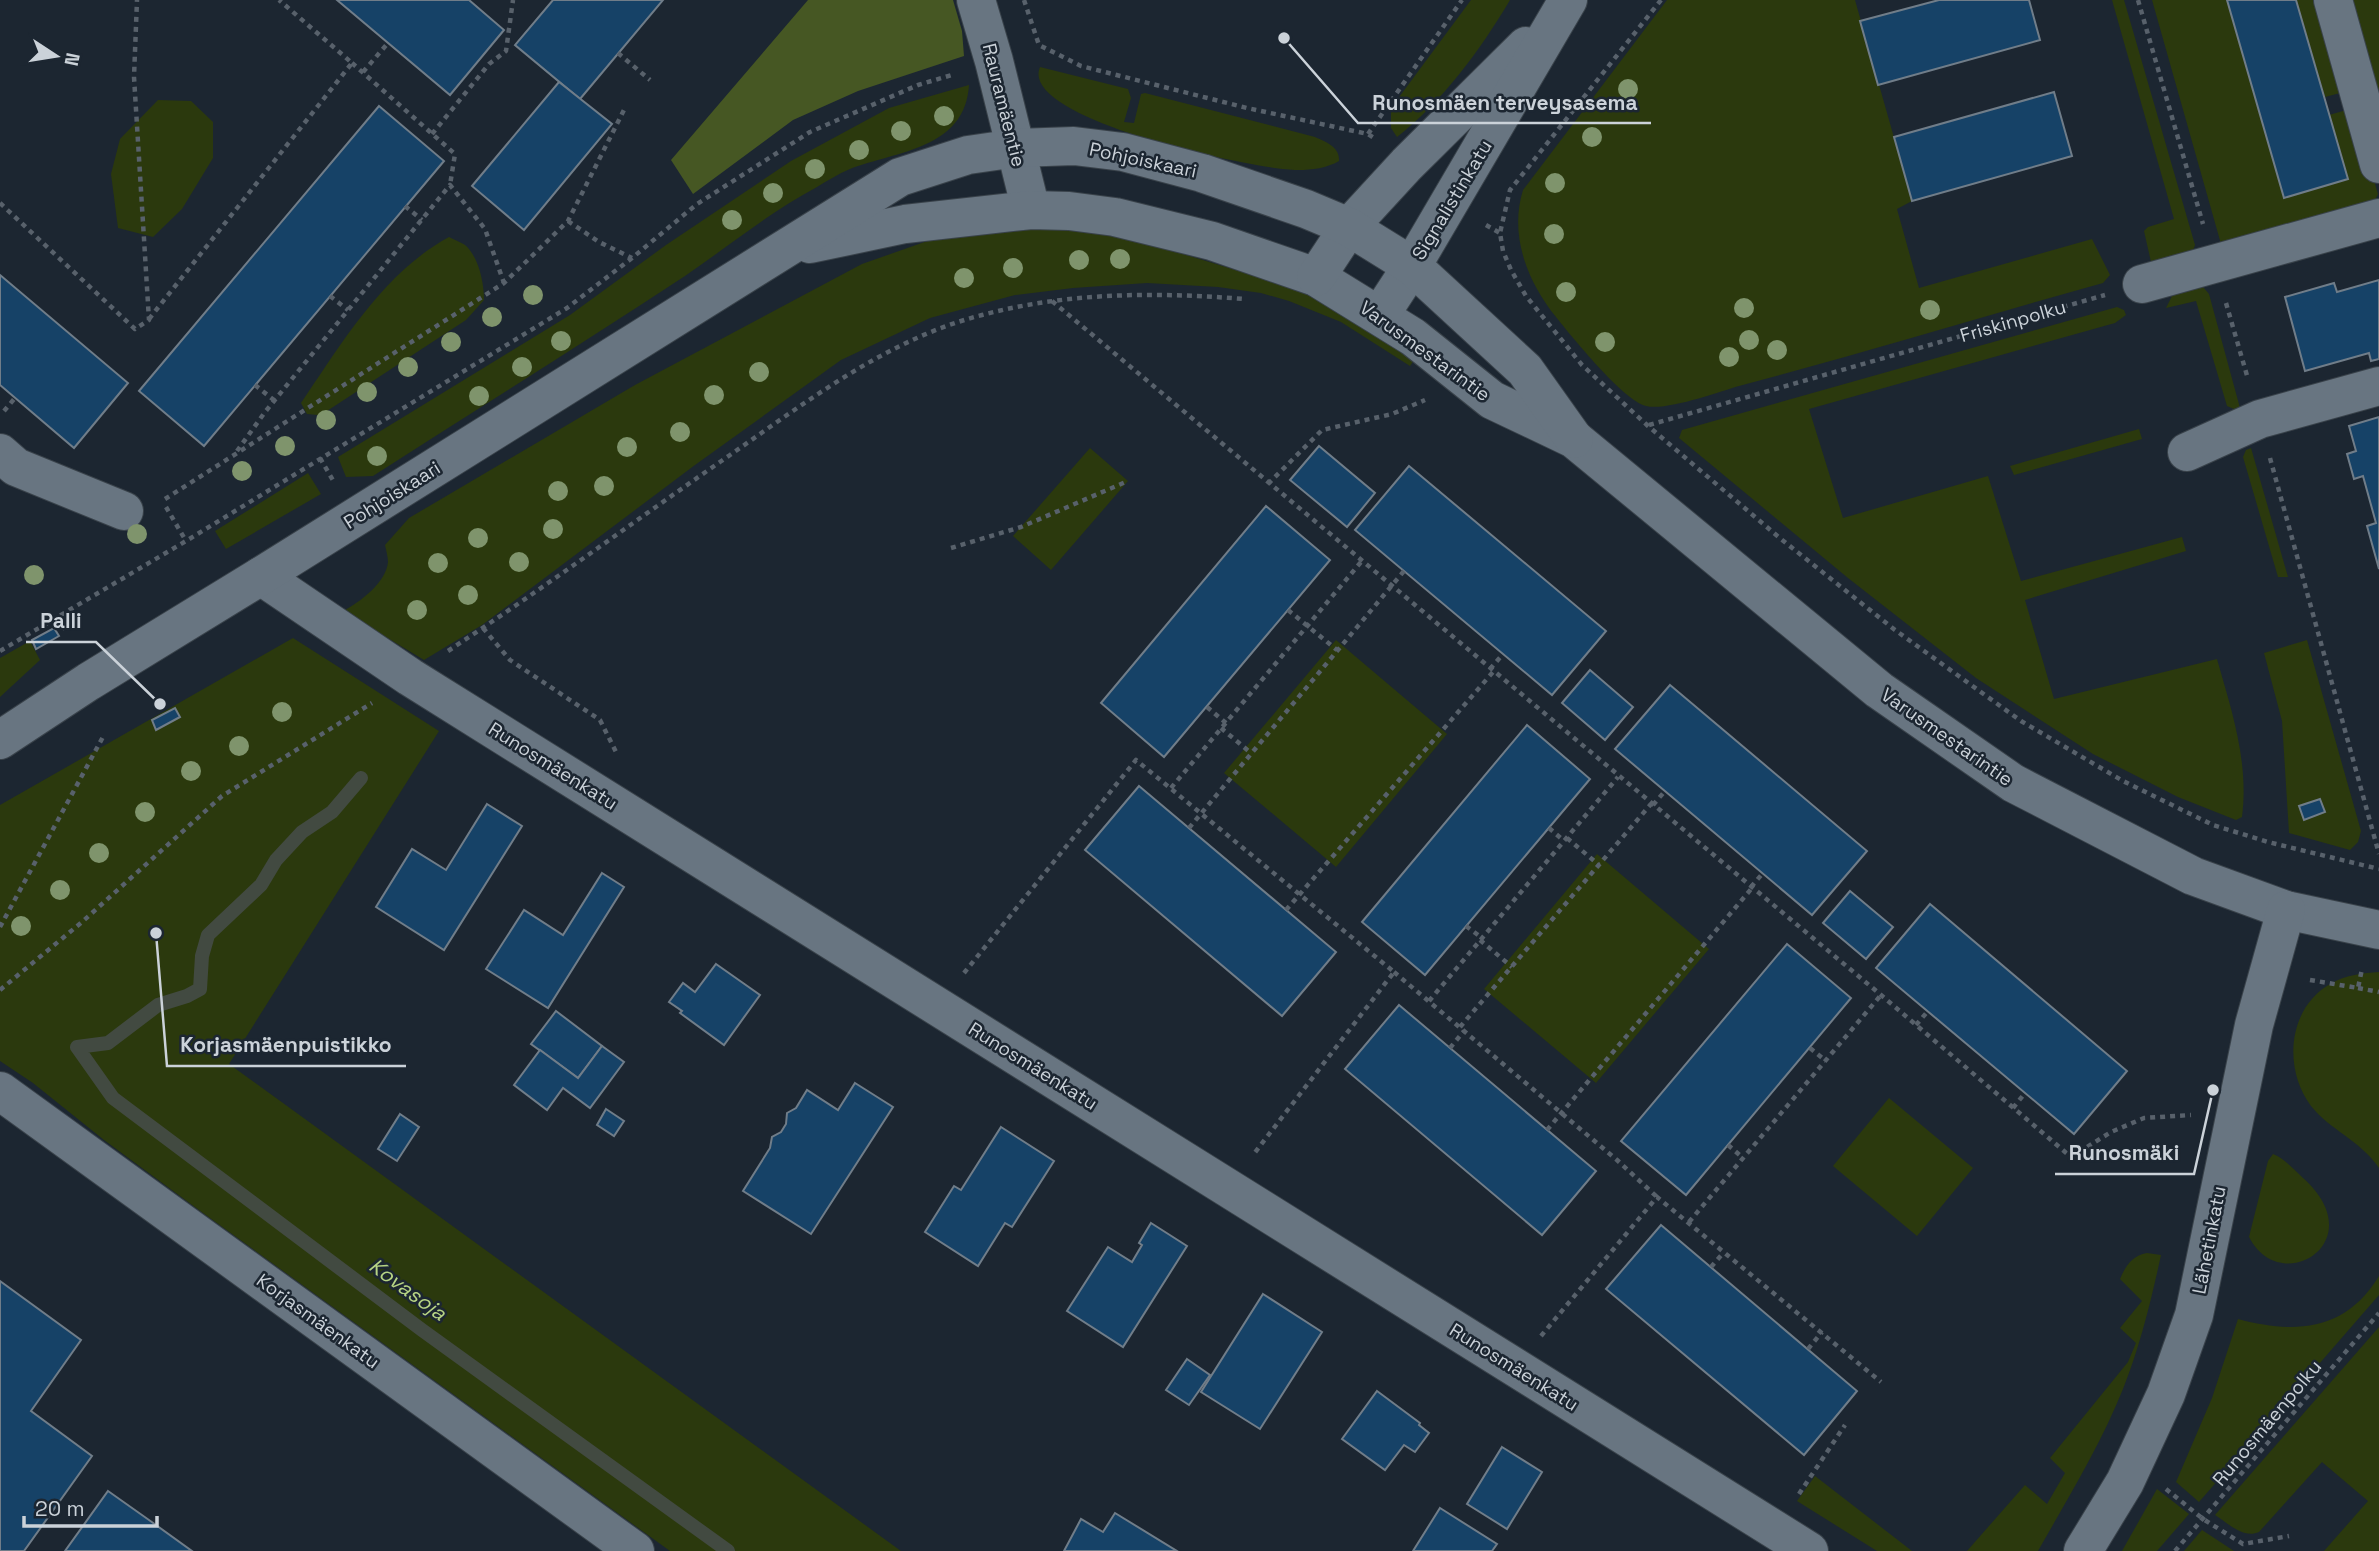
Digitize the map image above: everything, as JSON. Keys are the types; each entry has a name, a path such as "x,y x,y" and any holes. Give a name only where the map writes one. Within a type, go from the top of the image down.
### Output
{"street":[{"name":"Rauramäentie","path":"976,0 1031,210"},
{"path":"2333,0 2379,164"},
{"name":"Signalistinkatu","path":"1316,277 1349,227 1407,164 1565,5"},
{"name":"Signalistinkatu","path":"1380,315 1412,266 1565,5"},
{"name":"Pohjoiskaari","path":"0,740 88,682 900,177 968,155 1016,148 1074,146 1123,152 1251,188 1349,227"},
{"name":"Pohjoiskaari","path":"784,249 905,224 1031,210 1069,211 1115,217 1212,241 1316,277"},
{"path":"2142,284 2379,218"},
{"name":"Varusmestarintie","path":"1349,227 1412,266 1525,370 1574,439"},
{"name":"Varusmestarintie","path":"1316,277 1413,337 1492,400 1574,439 1879,690 2013,783 2193,876 2286,910 2375,929"},
{"path":"2187,452 2260,419 2379,386"},
{"path":"0,453 16,467 124,512"},
{"name":"Runosmäenkatu","path":"261,576 445,699 1809,1551"},
{"name":"Lähetinkatu","path":"2082,1551 2125,1482 2166,1394 2187,1335 2199,1289 2243,1073 2286,910"},
{"name":"Korjasmäenkatu","path":"0,1091 635,1551"}],"path":[{"path":"136,0 134,77 149,320"},
{"path":"235,454 450,185 454,154 279,0"},
{"path":"431,135 489,64 506,51 513,0"},
{"path":"1024,0 1039,45 1082,66 1247,108 1368,134 1462,0"},
{"path":"1661,0 1510,190 1500,233 1503,251 1525,296 1582,365 1648,426 1781,540 1895,630 2021,721 2123,781 2213,825 2268,842 2379,869"},
{"path":"363,72 388,43"},
{"path":"618,53 650,80"},
{"path":"0,203 135,329 149,320 352,63"},
{"path":"0,651 186,541 566,308 697,204 810,132 918,85 964,71"},
{"path":"186,541 162,501 504,283 568,221 624,110"},
{"path":"450,185 485,229 504,283"},
{"path":"405,206 422,220"},
{"path":"568,221 598,242 632,258"},
{"name":"Friskinpolku","path":"1648,426 2142,284"},
{"path":"442,655 837,380 915,339 981,315 1051,301 1122,294 1189,295 1249,300"},
{"path":"330,296 348,310"},
{"path":"1051,301 2071,1157 2111,1132 2144,1118 2194,1115"},
{"path":"255,385 275,401"},
{"path":"0,416 15,398"},
{"path":"1268,484 1322,430 1392,414 1427,399"},
{"path":"951,548 1021,527 1128,481"},
{"path":"1171,788 1361,562"},
{"path":"1189,828 1404,571"},
{"path":"1289,610 1337,650"},
{"path":"57,617 66,631"},
{"path":"1286,910 1492,671 1503,654"},
{"path":"0,990 82,922 222,796 379,699"},
{"path":"1207,707 1226,723"},
{"path":"1221,728 1251,753"},
{"path":"0,928 104,735"},
{"path":"957,982 1136,760 1429,1001 1657,1197 1881,1382"},
{"path":"1429,1001 1619,776"},
{"path":"1450,1048 1512,967 1665,791"},
{"path":"1549,828 1599,865"},
{"path":"1547,1130 1763,873"},
{"path":"1466,926 1512,967"},
{"path":"2358,988 2375,929"},
{"path":"1245,1165 1394,972"},
{"path":"2268,973 2379,992"},
{"path":"1689,1222 1881,995"},
{"path":"1916,1025 1928,1011"},
{"path":"1810,1048 1826,1061"},
{"path":"2013,1108 2025,1093"},
{"path":"1728,1145 1743,1158"},
{"path":"1540,1338 1657,1197"},
{"path":"1711,1267 1724,1251"},
{"name":"Runosmäenpolku","path":"2175,1551 2379,1313"},
{"path":"1808,1349 1822,1332"},
{"path":"1775,1530 1845,1425"},
{"path":"2203,1519 2243,1544 2289,1536"}],"green space":[{"path":"808,0 953,0 962,31 964,56 858,91 793,120 693,194 671,160"},
{"path":"1471,0 1510,0 1460,74 1430,108 1397,137 1391,128 1391,108"},
{"path":"1667,0 1855,0 1912,201 1897,209 1919,288 2092,239 2110,275 2103,283 1692,400 1655,407 1636,401 1585,352 1546,303 1523,257 1518,224 1519,207 1523,190"},
{"path":"2112,0 2124,0 2195,245 2191,256 2151,262 2144,231 2148,227 2174,219"},
{"path":"2152,0 2227,0 2284,197 2348,179 2329,115 2350,109 2354,113 2378,194 2373,204 2221,244"},
{"path":"2296,0 2321,0 2344,92 2325,97"},
{"path":"2348,0 2379,0 2379,121"},
{"path":"1040,67 1128,89 1131,98 1124,122 1134,123 1141,94 1145,93 1315,137 1335,149 1339,161 1314,169 1275,168 1194,152 1147,139 1065,106 1043,87"},
{"path":"969,85 965,106 955,123 942,135 926,144 850,169 833,178 783,207 685,276 373,476 346,477 338,457 570,315 666,245 791,161 889,108"},
{"path":"158,100 191,101 213,122 213,158 182,209 153,237 118,228 111,174 120,139"},
{"path":"1049,227 1127,237 1295,288 1345,311 1416,357 1410,366 1341,322 1261,293 1218,287 1147,283 1015,295 930,318 841,360 695,465 482,625 424,660 343,611 357,603 383,577 388,562 385,545 409,518 635,385 862,264 953,232"},
{"path":"449,237 465,245 474,256 482,278 484,300 466,320 327,411 318,415 307,414 301,403 366,311 404,270"},
{"path":"2203,287 2209,294 2240,408 2227,406 2196,301 2166,308 2175,290"},
{"path":"2117,307 2124,310 2126,315 2115,323 1809,409 1843,518 1988,476 2021,581 2182,537 2186,551 2025,600 2054,699 2217,659 2241,757 2244,797 2242,817 2236,820 2178,797 2093,754 1976,678 1848,578 1679,438 1682,430"},
{"path":"2139,429 2142,439 2014,475 2010,466"},
{"path":"1090,448 1128,481 1051,570 1013,536"},
{"path":"2251,448 2288,577 2278,577 2243,457 2246,450"},
{"path":"308,473 321,494 226,549 215,531"},
{"path":"293,638 439,731 229,1064 901,1551 670,1551 203,1213 104,1140 33,1083 0,1061 0,805"},
{"path":"1336,640 1447,734 1336,867 1224,773"},
{"path":"2307,640 2361,831 2358,842 2350,850 2289,833 2282,721 2264,653"},
{"path":"30,641 40,660 0,697 0,658"},
{"path":"1597,854 1709,949 1596,1083 1484,989"},
{"path":"2379,972 2379,1168 2363,1150 2311,1106 2296,1075 2293,1057 2298,1023 2317,994 2343,978"},
{"path":"1889,1098 1973,1168 1917,1236 1833,1166"},
{"path":"2273,1154 2303,1178 2322,1201 2329,1223 2326,1241 2315,1254 2299,1262 2281,1263 2263,1255 2249,1237 2268,1161"},
{"path":"2147,1253 2161,1255 2145,1323 2129,1373 2094,1451 2038,1551 1967,1551 2025,1485 2047,1504 2065,1473 2050,1458 2128,1362 2136,1343 2120,1328 2142,1301 2120,1279 2130,1262"},
{"path":"2379,1276 2379,1295 2199,1502 2176,1482 2212,1398 2238,1319 2279,1326 2317,1324 2350,1308 2365,1295"},
{"path":"2379,1327 2379,1551 2324,1551 2368,1501 2322,1462 2259,1532 2241,1532 2215,1515"},
{"path":"1815,1476 1912,1551 1877,1551 1797,1501"},
{"path":"2157,1489 2189,1514 2157,1551 2122,1551"},
{"path":"2202,1530 2234,1551 2184,1551"}],"building":[{"path":"337,0 469,0 504,30 450,95"},
{"path":"553,0 663,0 580,99 515,45"},
{"path":"1939,0 2029,0 2040,40 1878,85 1860,21"},
{"path":"2227,0 2296,0 2348,179 2284,198"},
{"path":"559,82 612,124 524,230 472,186"},
{"path":"2054,92 2072,156 1912,201 1894,137"},
{"path":"379,106 444,161 204,446 139,391"},
{"path":"0,275 128,383 74,448 0,385"},
{"path":"2379,280 2379,359 2371,361 2369,353 2305,371 2285,297 2334,283 2337,292"},
{"path":"2379,417 2379,569 2367,526 2376,523 2363,476 2354,479 2347,454 2356,451 2349,426"},
{"path":"1319,446 1375,493 1347,527 1290,480"},
{"path":"1409,466 1606,631 1552,695 1355,530"},
{"path":"1266,506 1330,560 1164,757 1101,703"},
{"path":"54,628 59,636 36,649 32,640"},
{"path":"1590,670 1633,707 1605,740 1562,703"},
{"path":"1670,685 1867,851 1812,915 1615,749"},
{"path":"175,708 180,717 156,730 152,720"},
{"path":"1527,725 1590,779 1425,975 1362,922"},
{"path":"1139,786 1336,952 1282,1016 1085,850"},
{"path":"2320,799 2325,812 2304,820 2299,806"},
{"path":"487,804 522,826 444,950 376,907 412,849 446,870"},
{"path":"602,873 624,887 548,1008 486,969 524,910 563,935"},
{"path":"1850,891 1893,927 1866,959 1823,923"},
{"path":"1930,904 2127,1071 2074,1134 1876,968"},
{"path":"1787,944 1851,998 1686,1195 1621,1141"},
{"path":"716,964 760,995 724,1045 669,1002 683,983 695,992"},
{"path":"1399,1005 1596,1171 1542,1235 1345,1069"},
{"path":"556,1011 602,1046 578,1078 531,1044"},
{"path":"602,1046 624,1062 590,1108 563,1088 547,1110 514,1085 540,1050 578,1078"},
{"path":"855,1083 893,1107 811,1234 743,1191 770,1148 772,1137 781,1132 786,1124 787,1113 796,1108 807,1090 838,1110"},
{"path":"606,1109 624,1121 614,1136 597,1125"},
{"path":"400,1114 419,1127 397,1161 378,1149"},
{"path":"1001,1127 1054,1161 1012,1227 1005,1223 978,1266 925,1232 954,1186 961,1190"},
{"path":"1151,1223 1187,1246 1123,1347 1067,1311 1108,1247 1132,1262"},
{"path":"1661,1225 1857,1391 1804,1455 1606,1289"},
{"path":"0,1281 81,1340 31,1411 92,1456 24,1551 0,1551"},
{"path":"1263,1294 1322,1332 1260,1429 1201,1392"},
{"path":"1187,1359 1210,1375 1189,1405 1166,1390"},
{"path":"1377,1391 1420,1423 1429,1433 1415,1452 1404,1445 1385,1470 1342,1439"},
{"path":"1502,1447 1542,1472 1507,1529 1467,1504"},
{"path":"108,1491 149,1520 192,1551 65,1551"},
{"path":"1440,1508 1497,1544 1492,1551 1413,1551"},
{"path":"1115,1513 1177,1551 1064,1551 1081,1519 1103,1532"}],"waterway":[{"name":"Kovasoja","path":"361,778 332,812 302,832 276,860 261,885 208,935 202,956 200,989 158,1005 108,1043 77,1047 113,1098 422,1330 728,1551"}],"place":[{"name":"Runosmäen terveysasema","path":"1284,38"},
{"name":"Palli","path":"160,704"},
{"name":"Korjasmäenpuistikko","path":"156,933"},
{"name":"Runosmäki","path":"2213,1090"}]}
